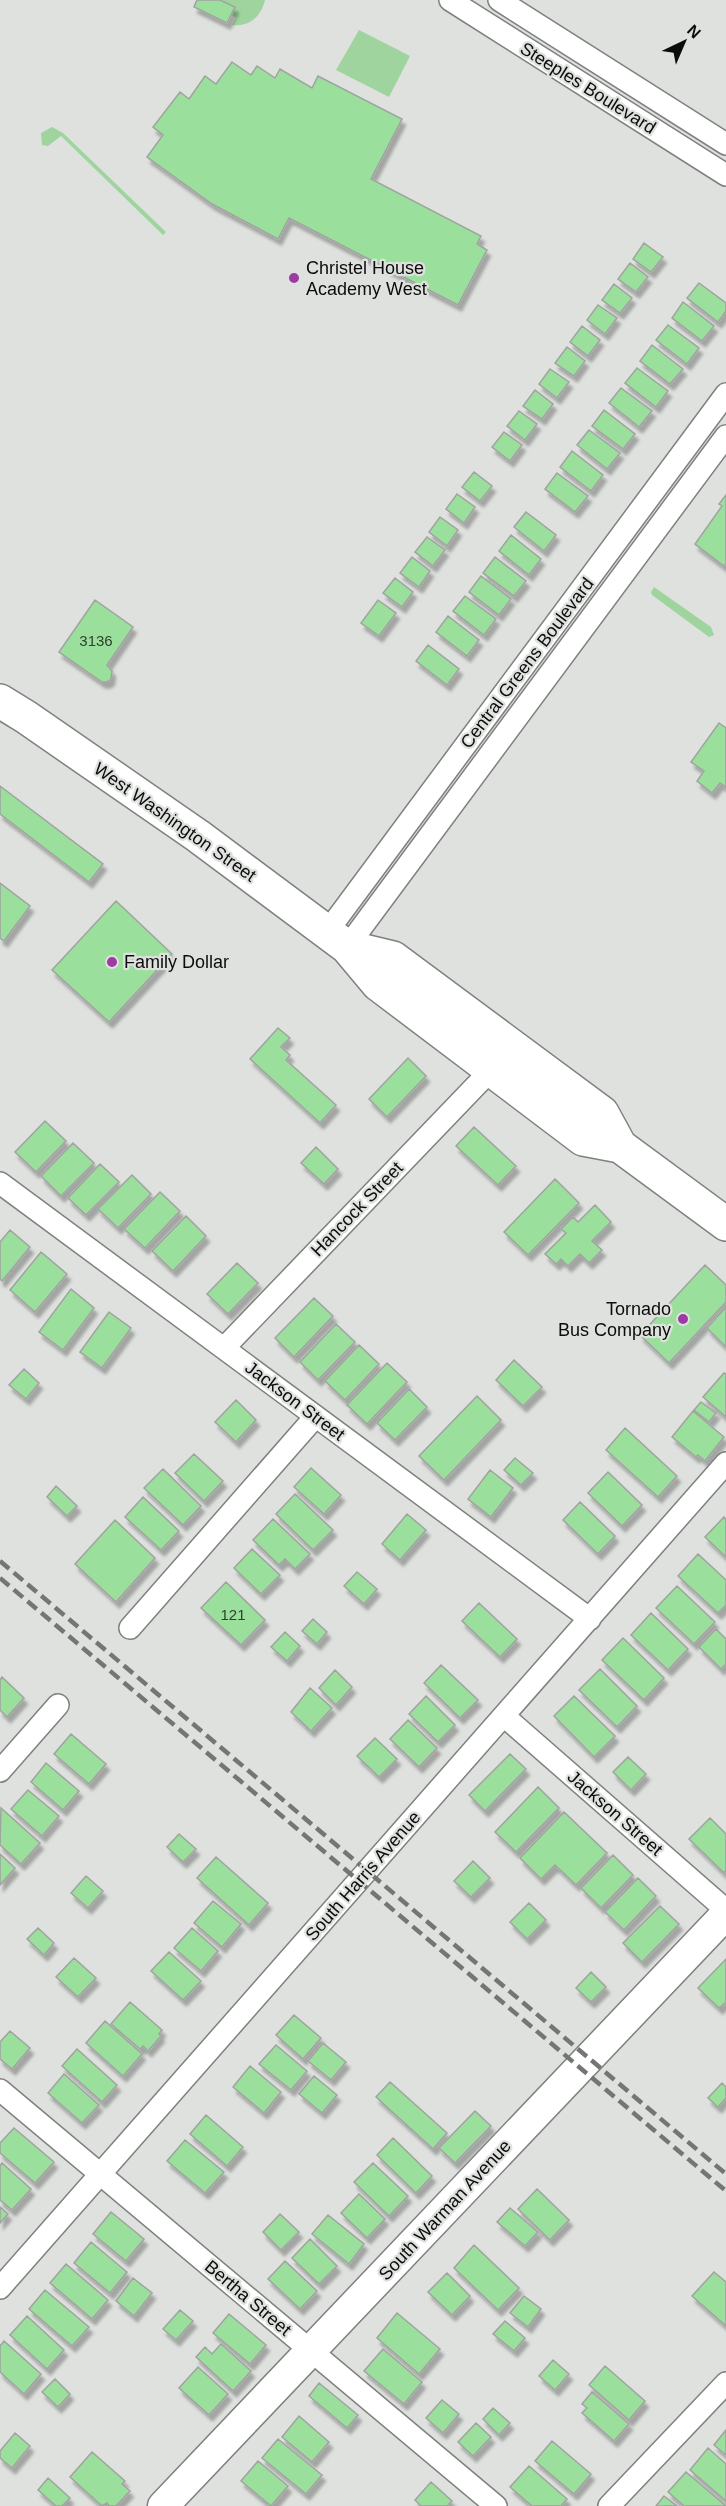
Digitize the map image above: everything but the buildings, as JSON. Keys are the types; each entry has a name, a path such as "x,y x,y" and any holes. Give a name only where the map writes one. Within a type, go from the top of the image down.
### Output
{"main road":[{"name":"West Washington Street","path":"0,701 198,836 337,939 378,984 584,1139 620,1146"},
{"name":"West Washington Street","path":"337,939 393,958 602,1113 620,1146 726,1224"},
{"name":"South Warman Avenue","path":"163,2506 726,1912"}],"street":[{"name":"Steeples Boulevard","path":"450,0 726,175"},
{"name":"Steeples Boulevard","path":"499,0 726,144"},
{"name":"Central Greens Boulevard","path":"337,939 726,394"},
{"name":"Central Greens Boulevard","path":"337,939 726,436"},
{"name":"Hancock Street","path":"224,1348 491,1070"},
{"name":"Jackson Street","path":"0,1183 590,1619"},
{"path":"130,1628 315,1417"},
{"name":"South Harris Avenue","path":"0,2288 726,1463"},
{"path":"0,1771 58,1705"},
{"name":"Jackson Street","path":"504,1716 726,1912"},
{"name":"Bertha Street","path":"0,2091 496,2506"},
{"path":"609,2506 726,2383"}],"green space":[{"path":"220,0 265,0 261,11 253,20 244,24 232,25 236,18 232,15 235,7"},
{"path":"359,30 410,56 389,97 336,70"},
{"path":"52,127 63,133 166,232 163,235 61,136 48,146 42,145 41,133"},
{"path":"654,587 711,627 714,635 709,637 652,595"}],"railway":[{"path":"0,1561 726,2174"},
{"path":"0,1578 726,2191"}],"place":[{"name":"Christel House Academy West","path":"294,278"},
{"name":"Family Dollar","path":"112,962"},
{"name":"Tornado Bus Company","path":"683,1319"}]}
